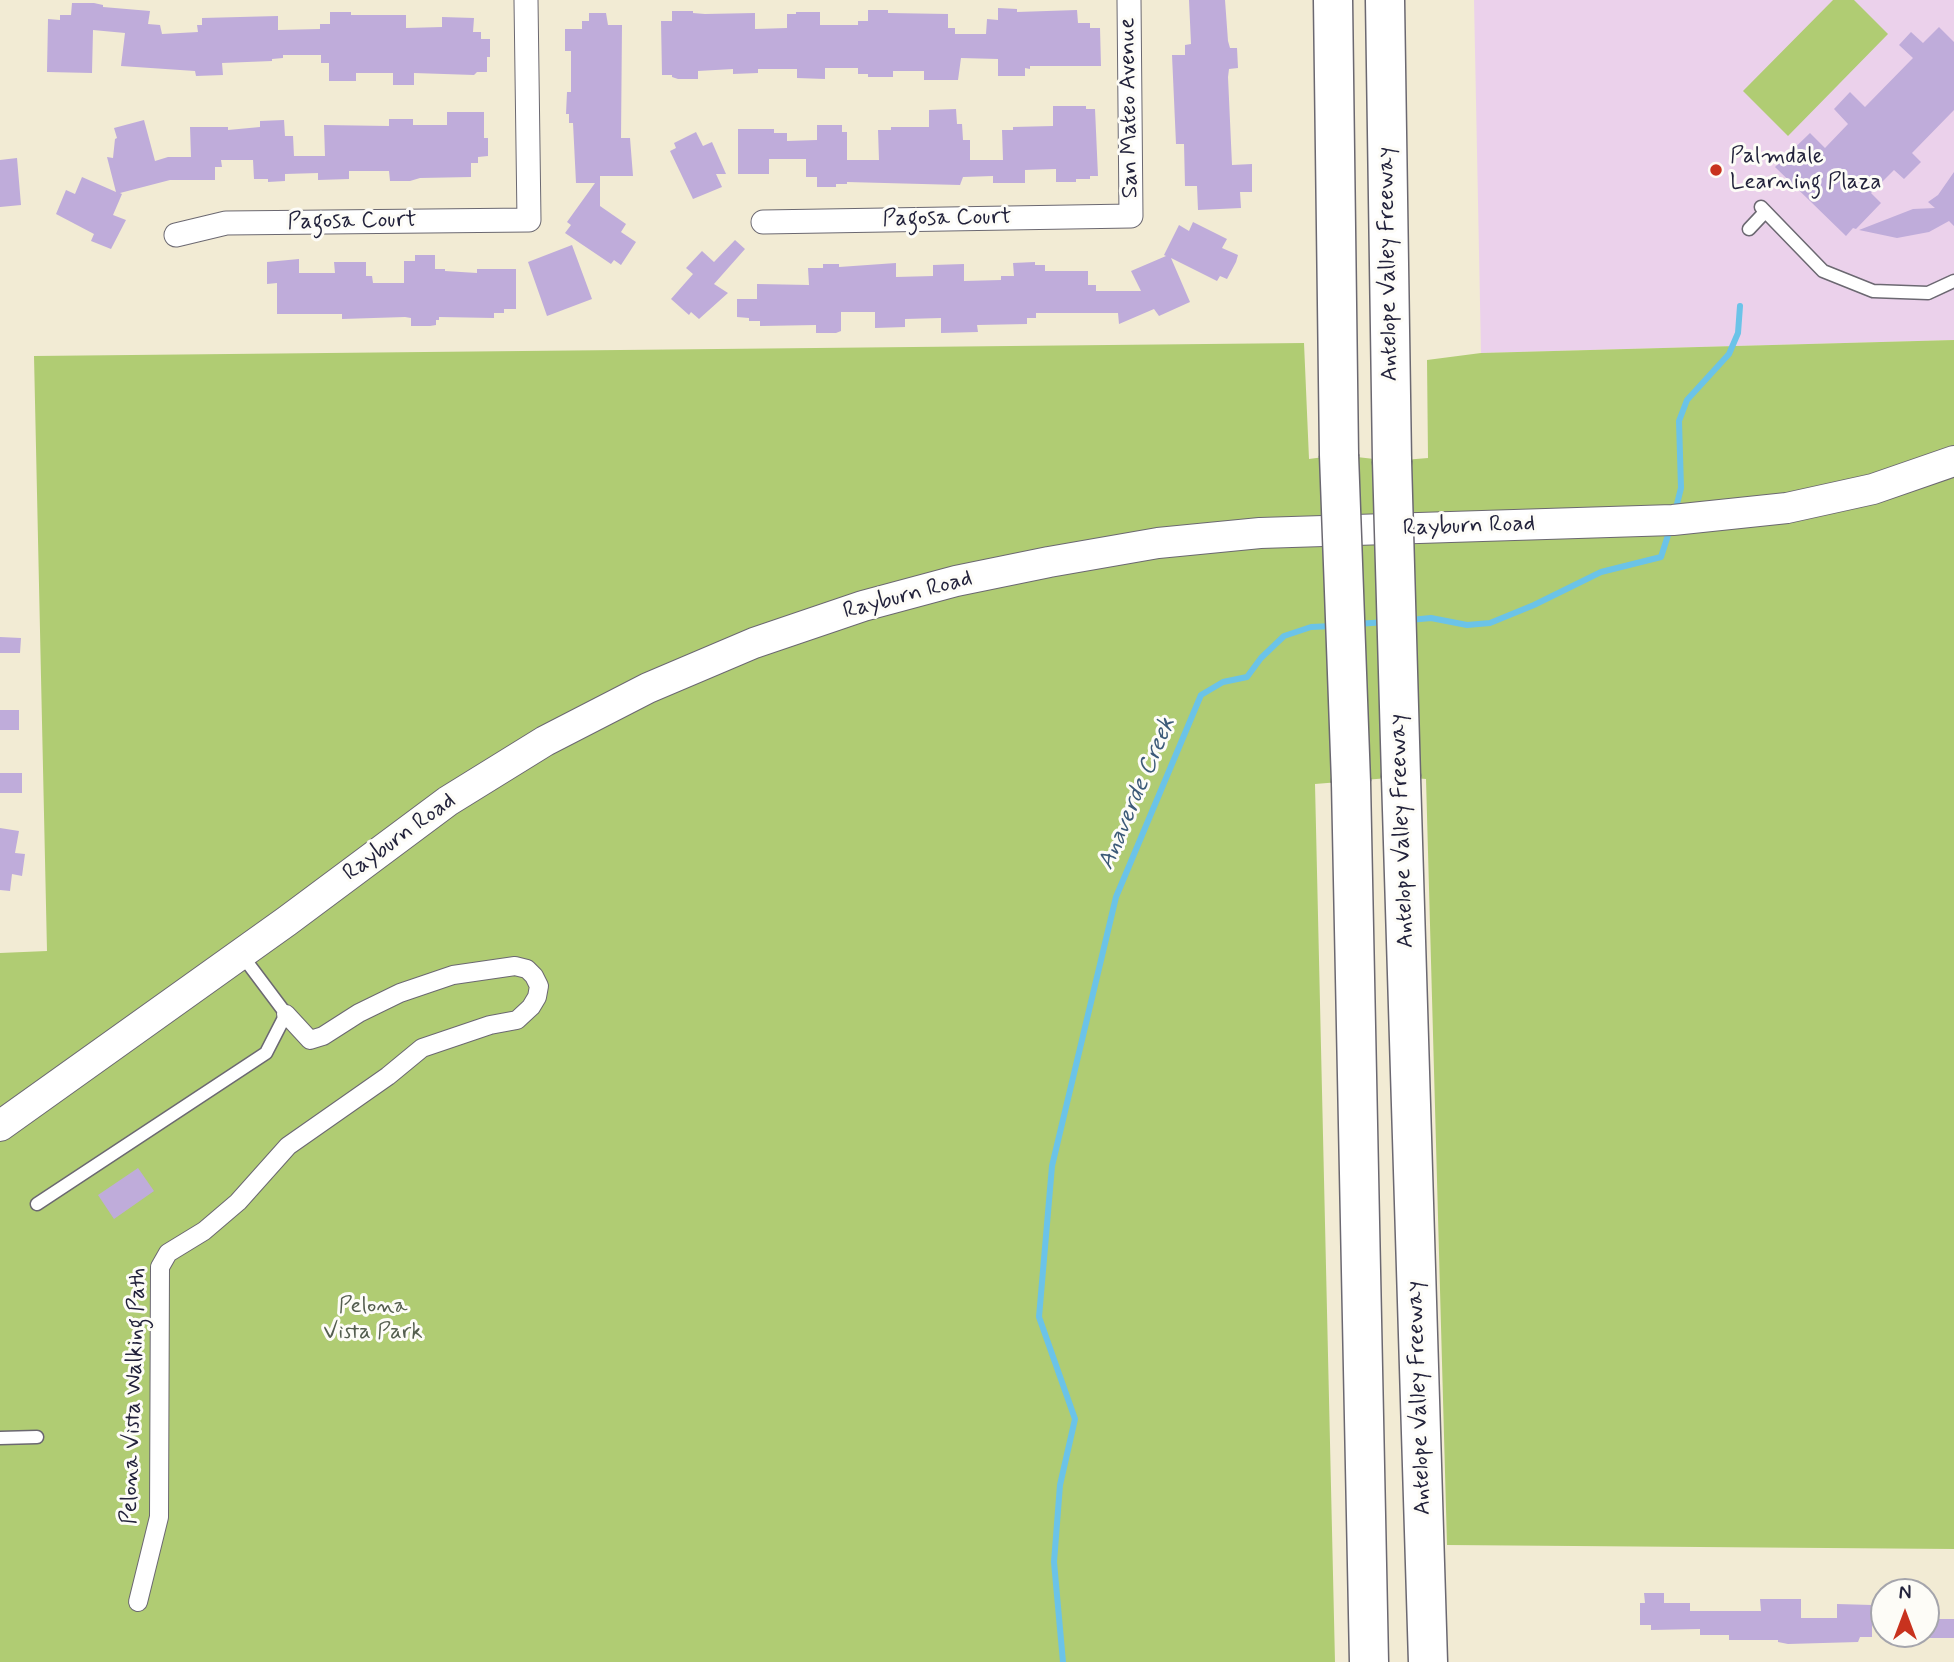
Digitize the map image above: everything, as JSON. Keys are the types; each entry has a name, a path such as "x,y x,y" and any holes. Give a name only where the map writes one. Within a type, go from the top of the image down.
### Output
{"highway":[{"path":"1332,0 1339,455 1351,782 1369,1662"},
{"name":"Antelope Valley Freeway","path":"1385,0 1392,461 1427,1662"}],"street":[{"name":"Pagosa Court","path":"176,235 226,223 528,220 526,0"},
{"name":"San Mateo Avenue","path":"1129,0 1131,216"},
{"name":"Pagosa Court","path":"763,222 1131,216"},
{"name":"Rayburn Road","path":"0,1126 449,801 545,741 659,683 754,643 863,606 956,582 1049,562 1170,542 1260,533 1673,520 1787,508 1873,489 1954,461"},
{"name":"Pelona Vista Walking Path","path":"138,1602 159,1517 160,1267 168,1253 204,1231 238,1202 288,1146 345,1107 422,1048 490,1025 517,1020 526,1014 537,997 538,986 527,969 515,966 453,975 400,993 359,1013 323,1036 310,1040 285,1014"}],"lane":[{"path":"1749,229 1763,210 1823,271 1873,291 1928,293 1954,281"},
{"path":"37,1204 266,1053 285,1014 241,954"},
{"path":"0,1438 37,1437"}],"shaded area":[{"name":"Palmdale Learning Plaza","path":"1474,0 1954,0 1954,340 1481,353"}],"green space":[{"path":"1833,0 1854,0 1888,34 1788,136 1743,91"},
{"name":"Pelona Vista Park","path":"1954,340 1954,1549 1447,1545 1426,779 1401,777 1315,784 1335,1662 0,1662 0,953 47,951 34,356 1304,343 1309,459 1339,455 1392,461 1428,458 1427,360 1481,353"}],"building":[{"path":"1189,0 1225,0 1228,41 1230,48 1237,48 1238,68 1229,69 1228,77 1232,165 1252,164 1252,192 1240,192 1241,208 1198,210 1197,186 1185,186 1184,144 1176,144 1172,55 1185,55 1185,45 1191,44"},
{"path":"72,3 94,3 103,7 150,11 148,24 160,25 162,34 198,32 197,25 202,25 202,18 278,16 278,30 320,29 320,24 330,24 330,12 351,12 351,15 406,15 406,28 442,27 442,17 474,18 473,32 481,32 481,39 490,39 490,57 487,57 487,72 477,72 474,75 414,73 414,85 393,85 393,73 356,73 356,81 329,81 329,63 321,63 321,55 283,55 283,58 272,61 222,63 223,75 196,76 195,71 121,66 125,33 93,30 92,73 47,72 48,19 60,20 60,15 71,15"},
{"path":"998,8 1017,9 1017,12 1077,10 1078,23 1090,23 1090,28 1100,28 1101,66 1030,66 1030,69 1025,68 1025,76 998,76 998,59 961,58 958,80 924,80 924,71 893,71 893,77 868,77 868,74 858,74 858,68 825,68 825,79 797,78 797,69 758,69 758,73 733,74 733,69 698,71 698,79 678,79 672,75 662,75 661,21 672,21 672,11 705,14 755,13 755,29 787,28 787,14 796,12 820,12 820,25 858,25 858,21 868,21 868,10 948,14 948,28 955,28 955,34 986,34 987,19 998,20"},
{"path":"589,13 606,13 608,25 622,25 621,138 630,138 633,176 600,176 600,206 626,224 621,232 636,242 621,265 614,260 611,264 565,233 571,225 567,222 595,183 576,183 573,123 569,123 569,114 566,114 567,92 571,92 571,51 565,51 565,29 582,29 582,21 589,21"},
{"path":"1939,27 1954,42 1954,110 1912,153 1921,162 1904,179 1894,170 1871,193 1881,203 1846,236 1775,167 1810,133 1825,148 1848,124 1834,109 1850,92 1865,107 1913,58 1899,45 1911,32 1923,43"},
{"path":"1053,106 1086,106 1086,109 1095,109 1098,176 1076,179 1076,182 1056,182 1056,169 1025,170 1025,183 993,183 993,176 963,177 960,185 847,182 836,184 836,187 817,187 817,177 806,177 806,159 769,159 769,174 738,174 738,129 774,129 774,133 787,133 787,141 817,140 817,125 842,125 842,132 847,132 847,160 879,160 878,130 891,130 891,127 929,127 929,110 956,109 957,124 962,124 963,140 970,140 970,160 1003,160 1002,130 1013,130 1013,127 1053,126"},
{"path":"447,112 484,112 484,138 488,138 488,156 478,157 478,163 471,163 471,177 390,181 389,171 349,171 349,179 318,180 318,173 285,174 285,181 268,182 268,179 254,179 253,160 221,160 222,167 215,167 215,180 170,180 120,193 122,194 113,215 126,220 111,249 91,241 94,234 56,214 66,190 75,194 82,177 116,192 107,157 113,158 117,138 114,128 144,120 155,161 168,157 191,157 190,127 228,127 228,130 260,127 260,121 284,120 285,136 293,136 294,156 325,156 324,125 389,126 389,119 413,119 413,125 447,125"},
{"path":"696,132 703,146 712,142 726,174 716,174 722,187 693,199 670,151 676,148 674,143"},
{"path":"17,158 21,205 0,207 0,160"},
{"path":"1954,172 1954,226 1949,221 1929,232 1897,238 1859,230 1913,209 1935,208 1928,202 1938,195"},
{"path":"1193,222 1227,239 1222,248 1238,255 1236,262 1227,279 1220,276 1217,281 1171,258 1190,302 1159,316 1154,309 1119,324 1118,313 1036,313 1036,318 1027,318 1027,324 977,325 978,332 941,333 941,318 905,319 905,327 875,328 875,312 841,312 841,331 836,333 816,333 816,325 760,326 760,321 737,317 737,299 757,299 757,284 809,285 808,268 823,268 823,264 839,264 839,267 896,263 896,277 933,276 933,265 964,264 964,281 1001,280 1001,276 1014,276 1013,263 1035,262 1035,265 1045,265 1045,271 1088,271 1088,285 1096,285 1096,291 1141,291 1131,271 1166,256 1164,255 1179,225 1189,231"},
{"path":"735,240 745,249 714,284 728,293 699,319 691,312 689,315 671,299 693,274 686,268 702,251 714,262"},
{"path":"572,245 592,299 547,316 528,262"},
{"path":"415,255 435,255 435,269 445,271 477,273 477,269 516,269 516,309 504,309 504,313 494,313 494,318 439,317 436,325 430,326 411,326 411,318 405,317 342,319 342,314 277,314 277,283 267,284 267,262 299,259 299,273 335,273 334,262 366,262 366,276 372,276 373,283 404,283 404,261 415,261"},
{"path":"0,637 21,638 20,653 0,653"},
{"path":"0,710 19,710 19,730 0,730"},
{"path":"0,773 22,773 22,793 0,793"},
{"path":"0,828 19,831 15,853 25,854 22,876 12,874 10,891 0,890"},
{"path":"138,1168 154,1191 114,1219 98,1195"},
{"path":"1644,1593 1664,1593 1664,1603 1690,1603 1690,1611 1761,1611 1760,1599 1801,1599 1801,1618 1837,1618 1837,1604 1870,1605 1870,1637 1860,1637 1858,1642 1788,1644 1778,1640 1729,1640 1729,1635 1700,1635 1700,1629 1651,1630 1651,1625 1640,1625 1640,1603 1645,1603"},
{"path":"1940,1619 1954,1619 1954,1638 1940,1638"}],"waterway":[{"name":"Anaverde Creek","path":"1675,512 1681,488 1679,421 1687,400 1729,354 1738,333 1740,306"},
{"name":"Anaverde Creek","path":"1410,620 1431,618 1467,625 1490,623 1601,572 1661,557 1670,529"},
{"name":"Anaverde Creek","path":"1358,624 1385,622"},
{"name":"Anaverde Creek","path":"1063,1662 1054,1562 1060,1485 1075,1419 1039,1317 1052,1166 1116,897 1201,695 1223,682 1247,677 1261,658 1284,636 1311,627 1333,626"}],"place":[{"name":"Palmdale Learning Plaza","path":"1716,170"}]}
